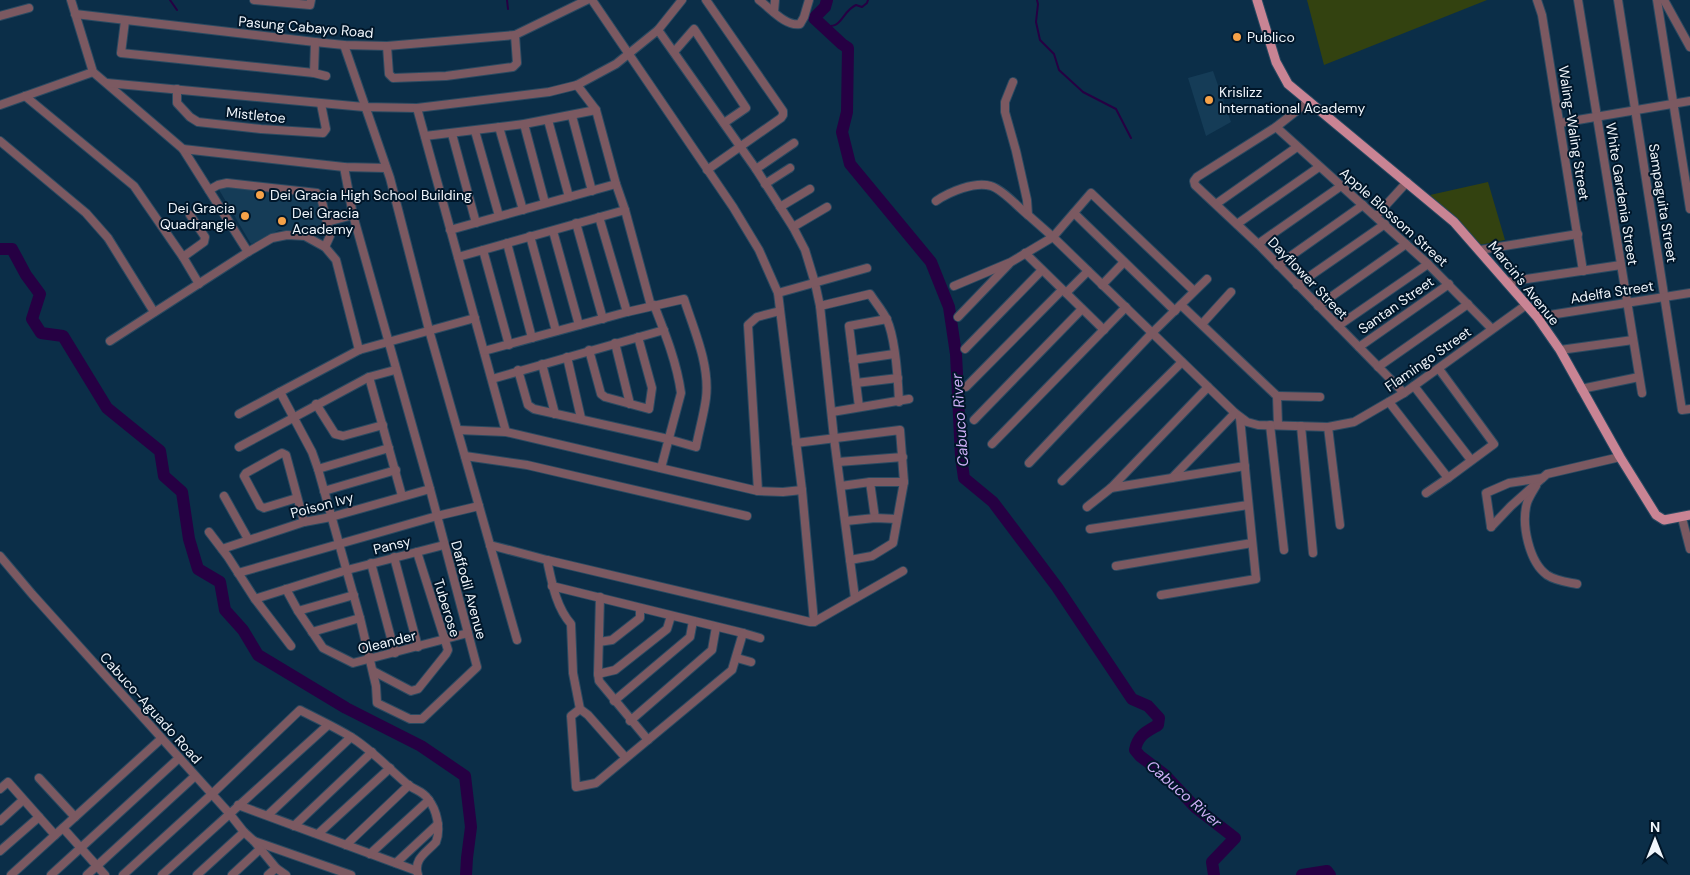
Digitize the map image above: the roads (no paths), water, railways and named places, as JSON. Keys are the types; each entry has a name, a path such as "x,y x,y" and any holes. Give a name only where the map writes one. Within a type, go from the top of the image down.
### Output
{"main road":[{"name":"Marcin's Avenue","path":"1258,0 1276,62 1283,77 1292,89 1309,101 1454,222 1480,250 1537,317 1560,350 1620,457 1656,515 1664,520 1686,517"}],"street":[{"path":"72,0 93,72 183,149 248,252"},
{"path":"254,0 310,5 311,0"},
{"name":"Pasung Cabayo Road","path":"75,14 344,45 387,46 515,35 587,0"},
{"path":"592,0 759,250 778,293 802,490 814,622"},
{"path":"107,83 364,107 417,108 549,92 577,85 616,64 658,30 682,0"},
{"path":"706,0 783,113 781,118 707,170"},
{"path":"759,0 795,25 800,24 804,18 809,0"},
{"path":"774,12 775,0"},
{"name":"Waling-Waling Street","path":"1537,0 1542,15 1583,271"},
{"name":"White Gardenia Street","path":"1578,0 1638,377 1642,392"},
{"name":"Sampaguita Street","path":"1618,0 1665,297 1686,410"},
{"path":"1657,0 1690,209"},
{"path":"1664,0 1690,47"},
{"path":"0,16 29,8"},
{"path":"125,21 121,53 314,73 326,76"},
{"path":"674,52 694,29 746,108 724,123"},
{"path":"658,30 756,169 793,227 805,250 820,306 834,438 855,598"},
{"path":"387,46 389,74 393,78 446,76 514,67 516,63 515,35"},
{"path":"314,73 316,42"},
{"path":"344,45 386,168 429,330 516,640"},
{"path":"0,105 93,72"},
{"path":"1013,82 1005,102 1005,112 1027,200 1028,215"},
{"path":"577,85 596,110 653,306 664,330 679,382 681,393 660,468"},
{"name":"Mistletoe","path":"177,89 177,103 190,117 198,122 262,130 323,133 326,129 321,104"},
{"path":"25,96 134,186 183,256 199,284"},
{"path":"1276,127 1309,101"},
{"path":"1560,123 1690,101"},
{"path":"417,108 506,432"},
{"path":"425,136 524,124 596,110"},
{"path":"572,116 592,191"},
{"path":"548,120 569,197"},
{"path":"524,124 545,204"},
{"path":"500,127 523,210"},
{"name":"Apple Blossom Street","path":"1276,127 1428,264 1492,329"},
{"name":"Dayflower Street","path":"1276,127 1197,177 1194,181 1195,185 1258,244 1404,393"},
{"path":"474,131 499,216"},
{"path":"452,134 476,223"},
{"path":"0,140 86,212 108,238 154,312"},
{"path":"756,169 794,143"},
{"path":"1216,204 1297,147"},
{"path":"183,149 344,167 386,168"},
{"name":"Daffodil Avenue","path":"344,167 353,215 395,370 430,489 477,667 422,719 410,719 377,703 373,672"},
{"path":"1236,224 1319,167"},
{"path":"765,184 790,168"},
{"path":"1376,216 1407,182"},
{"path":"209,190 227,183 317,193 321,198 330,236 325,247"},
{"path":"450,230 616,184"},
{"path":"936,201 946,194 957,190 985,185 993,186 1053,237 1238,416 1256,579 1161,595"},
{"path":"1258,244 1341,186"},
{"path":"780,207 810,189"},
{"path":"954,286 1011,262 1053,237 1091,193 1194,291"},
{"path":"1278,265 1363,205"},
{"path":"793,227 827,207"},
{"path":"458,257 625,210"},
{"path":"1074,213 1124,262 1178,308 1202,324 1276,396 1320,397"},
{"path":"183,256 204,242 205,237 190,215"},
{"path":"327,222 353,215"},
{"path":"599,217 627,312"},
{"path":"576,223 603,319"},
{"path":"1297,284 1385,224"},
{"path":"552,231 578,325"},
{"path":"1480,250 1578,234"},
{"path":"110,342 248,252 272,238 287,235 305,236 325,247 336,260 359,350"},
{"path":"530,236 556,331"},
{"path":"506,243 532,338"},
{"path":"1318,306 1406,244"},
{"path":"483,250 509,345"},
{"path":"1025,253 1104,330"},
{"path":"958,317 1011,262"},
{"path":"1102,285 1124,262"},
{"path":"1338,326 1428,264"},
{"path":"1506,282 1621,265"},
{"path":"778,293 867,268"},
{"path":"965,349 1042,270"},
{"path":"966,387 1088,271"},
{"path":"1029,463 1152,333 1207,279"},
{"name":"Santan Street","path":"1358,347 1448,284"},
{"path":"1202,324 1231,292"},
{"name":"Adelfa Street","path":"1537,317 1690,293"},
{"path":"820,306 870,294 887,319 891,333 898,378 899,402"},
{"path":"484,351 627,312 684,299 707,376 706,397 696,447 581,418 534,409 528,405 518,370"},
{"path":"1378,368 1468,304"},
{"name":"Flamingo Street","path":"1238,416 1252,424 1328,426 1354,422 1404,393 1526,305"},
{"path":"992,444 1126,308"},
{"path":"974,420 1082,309"},
{"path":"758,491 748,325 757,317 780,311"},
{"path":"239,414 359,350 475,318"},
{"path":"859,407 849,326 887,319"},
{"path":"492,379 518,370 664,330"},
{"path":"589,350 601,394 605,397 649,408 652,388 638,337"},
{"path":"1560,350 1633,340"},
{"path":"615,344 630,404"},
{"path":"853,360 894,354"},
{"path":"567,357 581,418"},
{"path":"1062,482 1182,362"},
{"path":"542,364 555,414"},
{"path":"1426,493 1494,444 1439,369"},
{"path":"239,447 369,377 395,370"},
{"path":"369,377 402,496"},
{"path":"1581,388 1638,377"},
{"path":"856,383 898,378"},
{"path":"1414,386 1471,460"},
{"path":"1087,508 1110,488 1208,387"},
{"path":"280,392 312,452 318,469 354,595 373,672"},
{"path":"1276,396 1274,425 1284,550"},
{"path":"832,412 909,399"},
{"path":"1389,402 1448,478"},
{"path":"316,404 335,434 343,436 383,425"},
{"path":"1172,478 1238,416"},
{"path":"1301,426 1313,553"},
{"path":"1328,426 1340,525"},
{"path":"458,430 506,432 758,491 783,492 802,490"},
{"path":"796,443 900,430 904,482 893,542 872,556 850,560"},
{"path":"318,469 389,448"},
{"path":"297,498 264,508 260,506 244,476 246,473 282,453 286,455 304,522"},
{"path":"465,456 527,465 748,516"},
{"path":"838,462 903,457"},
{"path":"1542,478 1509,483 1486,493 1491,527 1499,517 1550,472 1620,457"},
{"path":"1110,488 1245,466"},
{"path":"324,491 396,470"},
{"path":"1542,478 1528,503 1526,530 1528,542 1539,565 1547,575 1558,580 1577,584"},
{"path":"841,486 870,482 904,482"},
{"path":"870,482 875,518"},
{"name":"Poison Ivy","path":"222,549 304,522 331,517 430,489"},
{"path":"224,496 248,539"},
{"path":"238,572 479,506"},
{"path":"1090,529 1248,506"},
{"path":"1686,517 1690,549"},
{"path":"846,521 875,518 897,520"},
{"path":"209,532 290,646"},
{"path":"1116,566 1252,543"},
{"name":"Pansy","path":"255,599 371,563 444,545"},
{"path":"490,545 814,622 902,571"},
{"name":"Tuberose","path":"373,672 411,691 418,689 448,650 417,552"},
{"name":"Cabuco-Aguado Road","path":"0,556 276,868 286,875"},
{"path":"394,557 418,647"},
{"path":"547,560 552,586 563,615 571,624 573,673 580,709 588,715 625,757"},
{"path":"371,563 395,653"},
{"path":"552,586 760,638"},
{"name":"Oleander","path":"286,589 298,611 323,648 352,663 468,633"},
{"path":"298,611 354,595"},
{"path":"600,597 599,682 648,740"},
{"path":"599,642 612,640 640,618 640,608"},
{"path":"598,674 615,670 667,629 671,616"},
{"path":"312,632 360,618"},
{"path":"614,700 690,637 693,621"},
{"path":"630,721 712,650 716,627"},
{"path":"580,709 571,716 576,787 596,783 732,670 743,633"},
{"path":"736,658 751,662"},
{"path":"123,875 300,710 351,737 372,752 409,786 422,792 429,800 434,808 438,824 436,842 418,861 416,865 418,873"},
{"path":"162,875 328,724"},
{"path":"268,815 351,737"},
{"path":"11,875 161,739"},
{"path":"294,826 372,752"},
{"path":"51,875 178,758"},
{"path":"318,834 390,768"},
{"path":"87,875 195,776"},
{"path":"39,778 75,817"},
{"path":"0,789 8,782 55,835"},
{"path":"346,845 409,786"},
{"path":"0,821 23,800"},
{"path":"370,854 429,800"},
{"path":"238,805 396,863 418,873"},
{"path":"0,851 39,817"},
{"path":"396,863 438,824"},
{"path":"63,828 105,875"},
{"path":"197,875 244,832"},
{"path":"254,841 351,875"},
{"path":"232,875 260,849"},
{"path":"268,875 276,868"}],"waterway":[{"path":"170,0 177,10"},
{"path":"507,0 508,9"},
{"name":"Cabuco River","path":"827,0 825,7 814,18 848,48 847,112 842,132 850,164 931,262 949,307 956,354 961,457 964,478 993,502 1057,587 1132,699 1148,706 1159,718 1158,725 1140,737 1135,750 1165,775 1195,807 1235,838 1212,862 1214,875"},
{"path":"819,22 832,26 837,24 851,8 856,5 862,7 868,0"},
{"path":"1037,0 1036,22 1040,40 1054,54 1059,70 1083,92 1116,109 1131,138"},
{"path":"0,249 12,249 26,275 40,294 32,319 41,333 63,336 107,408 160,451 164,476 182,492 189,539 198,569 220,582 225,610 243,630 258,655 346,708 421,746 465,776 471,827 466,875"},
{"name":"Cabuco River","path":"1302,875 1327,871 1330,875"}],"place":[{"name":"Publico","path":"1237,37"},
{"name":"Krislizz International Academy","path":"1209,100"},
{"name":"Dei Gracia High School Building","path":"260,195"},
{"name":"Dei Gracia Quadrangle","path":"245,216"},
{"name":"Dei Gracia Academy","path":"282,221"}]}
